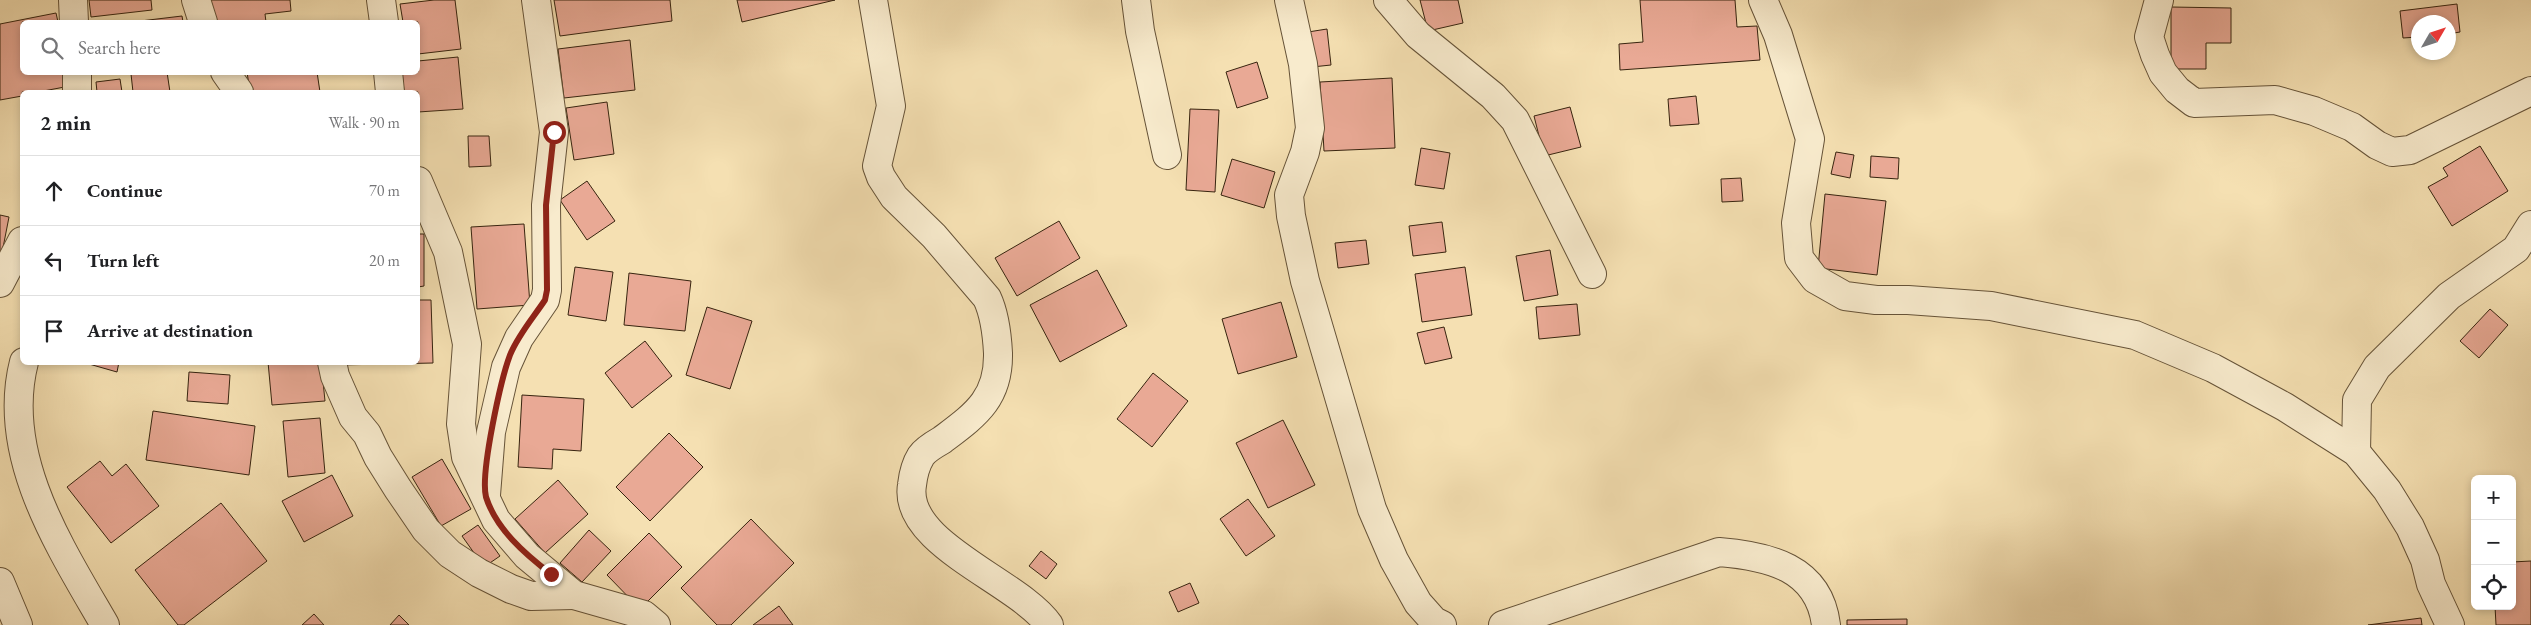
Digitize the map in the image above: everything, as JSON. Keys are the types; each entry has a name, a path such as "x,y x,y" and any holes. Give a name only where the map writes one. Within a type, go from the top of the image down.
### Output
{"street":[{"path":"73,0 74,20"},
{"path":"196,0 202,20"},
{"path":"381,0 384,20"},
{"path":"486,495 491,432 510,354 545,300 547,290 546,205 554,132 536,0"},
{"path":"873,0 890,106 877,166 881,177 894,197 934,236 987,298 992,310 997,340 997,374 992,392 986,403 963,424 922,455 913,478 911,500 921,521 948,548 1032,606 1049,625"},
{"path":"1136,0 1140,31 1167,155"},
{"path":"1289,0 1303,64 1310,128 1305,152 1289,195 1291,216 1305,282 1372,509 1394,560 1418,603 1434,621 1442,625"},
{"path":"1388,0 1418,36 1493,96 1515,120 1592,274"},
{"path":"1763,0 1778,35 1810,140 1796,223 1799,258 1815,278 1845,296 1876,300 1908,300 1991,306 2135,335 2212,368 2284,408 2356,452 2386,490 2410,527 2425,560 2431,584 2450,625"},
{"path":"2159,0 2150,38 2155,55 2163,73 2177,90 2194,103 2275,100 2314,111 2352,127 2376,145 2392,152 2410,150 2531,91"},
{"path":"77,75 77,90"},
{"path":"227,75 238,90"},
{"path":"388,75 390,90"},
{"path":"420,186 448,252 467,344 461,424 466,457 486,495 496,520 528,556 574,595"},
{"path":"2356,452 2357,400 2377,367 2449,296 2516,249 2531,225"},
{"path":"0,283 20,245"},
{"path":"23,365 17,385 15,422 24,470 61,549 105,625"},
{"path":"333,365 335,376 353,418 367,434 378,458 412,510 426,530 444,548 479,573 511,590 531,596 574,595 644,615 656,625"},
{"path":"1503,625 1719,552 1749,554 1773,561 1806,580 1824,610 1826,625"},
{"path":"0,582 18,625"}],"building":[{"path":"89,0 151,0 152,10 91,17"},
{"path":"211,0 290,0 291,11 265,14 266,20 214,20"},
{"path":"434,0 455,0 461,49 420,54 420,20 403,20 400,4"},
{"path":"554,0 670,0 672,21 560,36"},
{"path":"737,0 835,0 742,22"},
{"path":"1420,0 1458,0 1463,23 1428,31"},
{"path":"1640,0 1735,0 1737,27 1757,26 1760,60 1620,70 1619,44 1643,42"},
{"path":"2457,4 2460,32 2456,33 2456,15 2411,15 2411,37 2403,38 2400,11"},
{"path":"2171,7 2231,8 2231,43 2206,43 2206,69 2171,69"},
{"path":"56,13 58,20 20,20"},
{"path":"182,16 183,20 149,20"},
{"path":"20,20 20,75 68,75 70,86 49,90 20,90 20,96 0,100 0,24"},
{"path":"1327,29 1331,65 1312,67 1308,32"},
{"path":"630,40 635,90 564,98 558,49"},
{"path":"458,57 463,109 420,112 420,90 404,90 402,75 420,75 420,61"},
{"path":"1257,62 1268,98 1237,108 1226,72"},
{"path":"131,75 167,75 170,90 133,90"},
{"path":"247,75 317,75 320,90 250,90"},
{"path":"1392,78 1395,148 1324,151 1320,82"},
{"path":"120,79 122,90 97,90 96,82"},
{"path":"1696,96 1699,124 1670,126 1668,99"},
{"path":"607,102 614,154 574,160 566,108"},
{"path":"1570,107 1581,147 1544,156 1534,116"},
{"path":"1190,109 1219,110 1215,192 1186,190"},
{"path":"468,136 489,136 491,166 469,167"},
{"path":"2480,146 2508,191 2452,226 2428,187 2448,176 2443,168"},
{"path":"1421,148 1450,153 1444,189 1415,185"},
{"path":"1836,152 1854,155 1850,178 1831,174"},
{"path":"1871,156 1899,158 1898,179 1870,177"},
{"path":"1232,159 1275,172 1264,208 1221,195"},
{"path":"1741,178 1743,201 1722,202 1721,179"},
{"path":"587,181 615,221 587,240 560,200"},
{"path":"1825,194 1886,201 1877,275 1818,268"},
{"path":"0,215 9,217 1,258 0,258"},
{"path":"1059,221 1080,258 1017,296 995,258"},
{"path":"1442,222 1446,252 1413,256 1409,226"},
{"path":"524,224 530,305 477,309 471,227"},
{"path":"420,234 424,234 424,286 420,287"},
{"path":"1366,240 1369,264 1338,268 1335,243"},
{"path":"1550,250 1558,295 1524,301 1516,256"},
{"path":"575,267 613,272 606,321 568,315"},
{"path":"1465,267 1472,315 1422,322 1415,274"},
{"path":"1097,270 1127,326 1060,362 1030,305"},
{"path":"629,273 691,281 685,331 624,325"},
{"path":"420,300 431,300 433,363 420,363"},
{"path":"1281,302 1297,357 1238,374 1222,319"},
{"path":"1577,304 1580,335 1539,339 1536,307"},
{"path":"707,307 752,321 730,389 686,375"},
{"path":"2490,309 2508,325 2479,358 2460,341"},
{"path":"1444,327 1452,358 1425,364 1417,333"},
{"path":"645,341 672,376 632,408 605,373"},
{"path":"92,365 118,365 117,372"},
{"path":"268,365 321,365 325,401 272,405"},
{"path":"189,372 230,375 228,404 187,401"},
{"path":"1153,373 1188,401 1152,447 1117,419"},
{"path":"522,395 584,399 581,451 553,449 552,469 518,467"},
{"path":"153,411 255,426 249,475 146,460"},
{"path":"320,418 325,473 288,477 283,421"},
{"path":"1283,420 1315,485 1268,508 1236,443"},
{"path":"669,433 703,467 650,521 616,487"},
{"path":"442,459 471,509 441,526 412,477"},
{"path":"100,461 112,476 126,464 159,506 111,543 67,487"},
{"path":"332,475 353,516 304,542 282,501"},
{"path":"558,480 588,514 545,553 515,519"},
{"path":"1248,499 1275,536 1246,556 1220,519"},
{"path":"221,503 267,561 184,625 178,625 135,570"},
{"path":"751,519 794,563 731,625 717,625 681,588"},
{"path":"478,525 500,556 484,567 462,536"},
{"path":"589,530 611,551 582,582 560,563"},
{"path":"649,533 682,567 640,609 607,575"},
{"path":"1041,551 1057,564 1046,579 1029,566"},
{"path":"2531,561 2531,625 2496,625 2495,610 2516,610 2516,562"},
{"path":"1190,583 1199,603 1178,612 1169,592"},
{"path":"779,606 793,625 753,625"},
{"path":"314,614 324,625 302,625"},
{"path":"399,615 409,625 390,625"},
{"path":"2421,618 2422,625 2368,625"},
{"path":"1907,619 1907,625 1847,625 1847,620"}],"route":[{"path":"551,574 528,556 496,520 486,495 491,432 506,367 510,354 519,338 545,300 547,290 546,205 554,132"}]}
